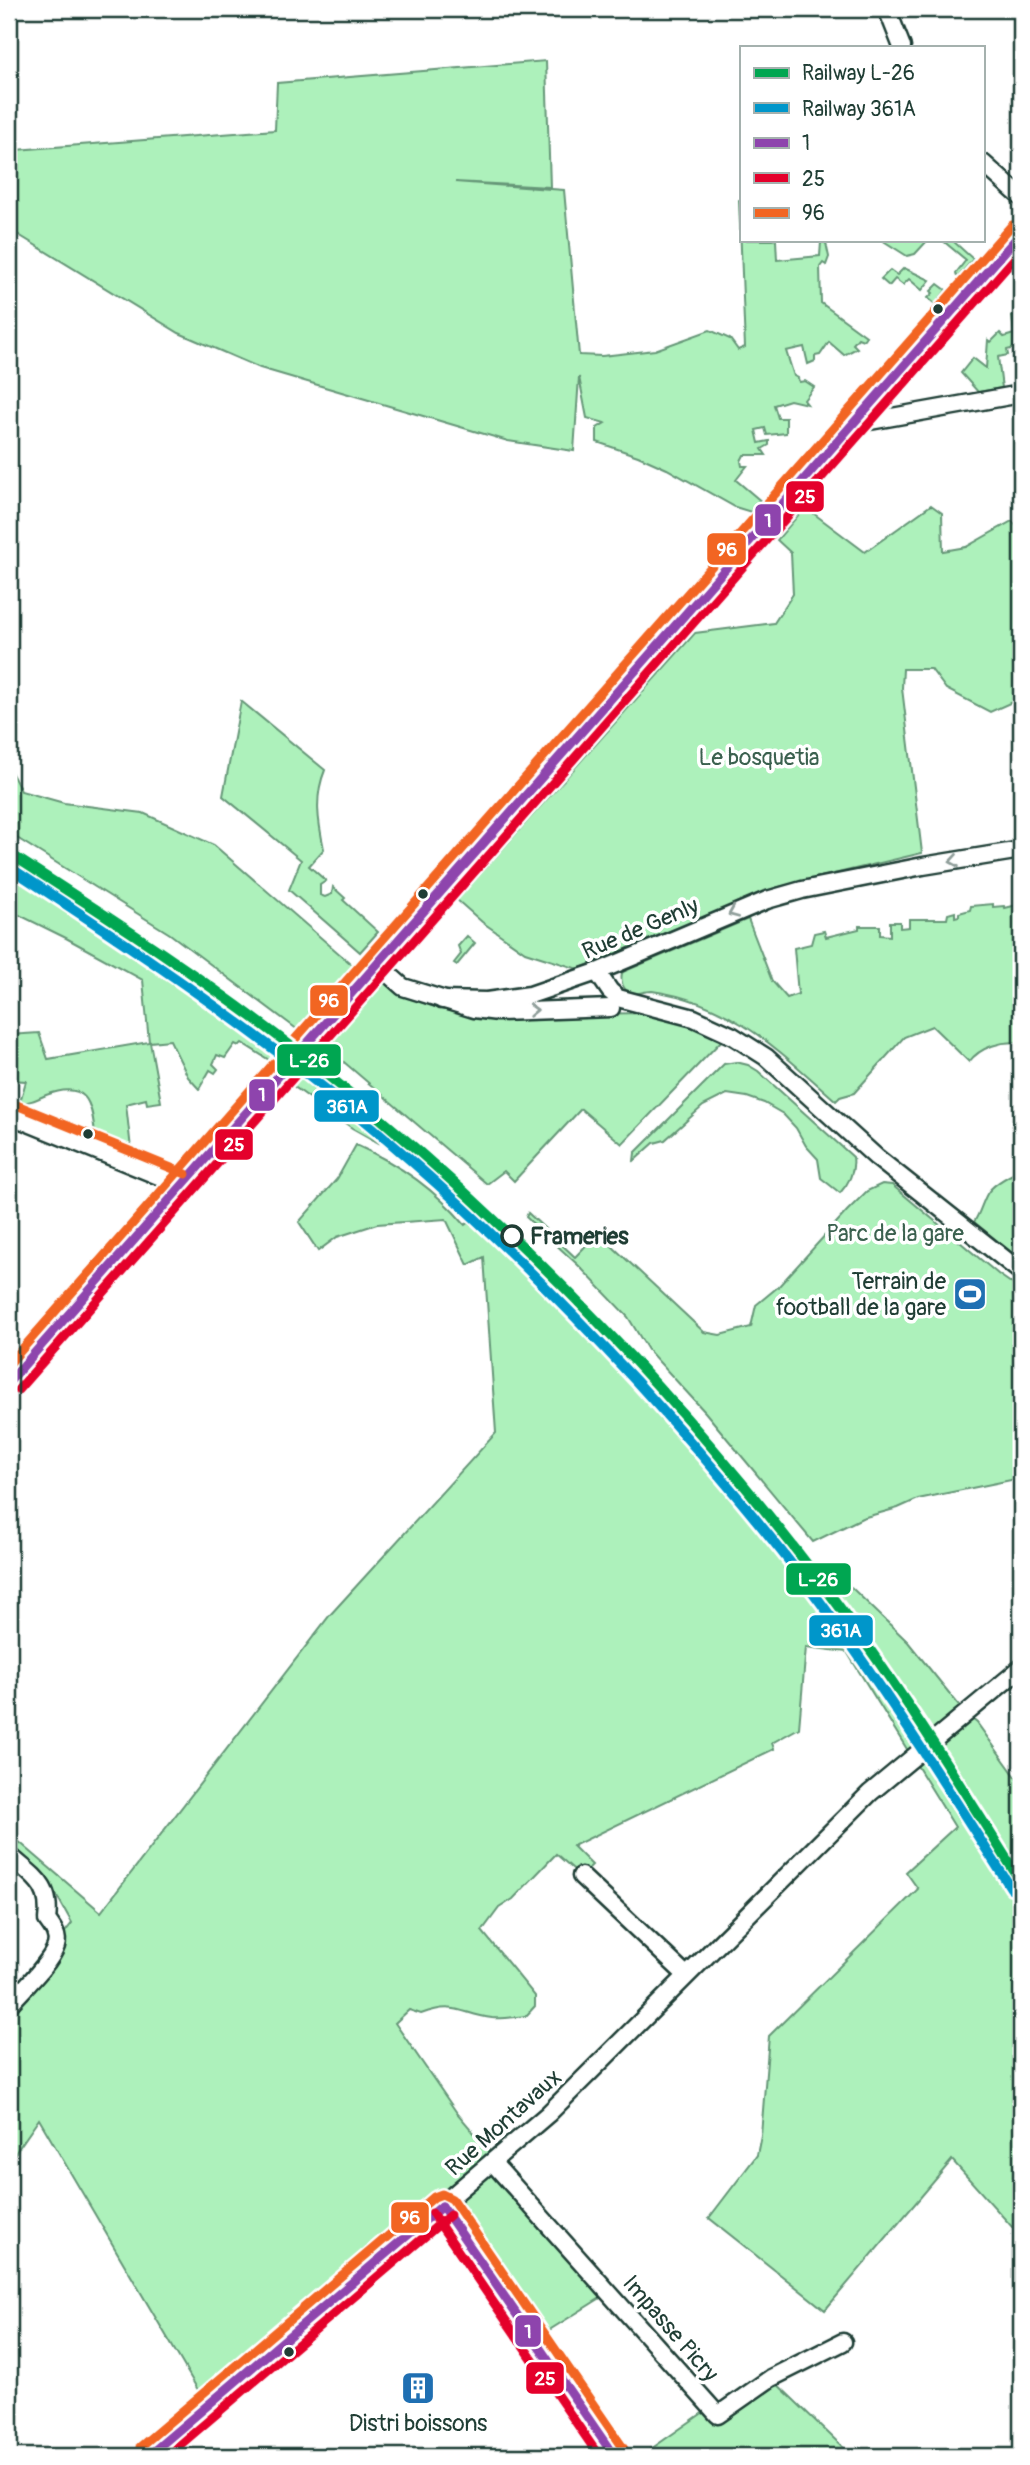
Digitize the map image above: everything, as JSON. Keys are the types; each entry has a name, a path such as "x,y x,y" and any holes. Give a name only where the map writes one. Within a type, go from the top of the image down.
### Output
{"main road":[{"path":"9,1382 1021,233"}],"street":[{"path":"887,9 902,46"},
{"path":"984,164 1021,197"},
{"path":"853,424 1021,394"},
{"name":"Rue de Genly","path":"442,1000 487,1001 521,997 597,972 767,900 802,890 923,866 1021,850"},
{"path":"377,964 403,987 474,1009 498,1012 663,1009"},
{"path":"597,972 618,998 694,1018 733,1036 766,1057 891,1170 1021,1272"},
{"path":"576,980 584,999 594,1006 611,1008"},
{"path":"9,1115 181,1185"},
{"name":"Rue Montavaux","path":"148,2456 494,2163 590,2074 870,1793 1021,1668"},
{"path":"9,1855 43,1885 49,1906 47,1920 56,1933 56,1946 9,2005"},
{"path":"580,1876 686,1975"},
{"name":"Impasse Picry","path":"494,2163 718,2415 772,2378 843,2342"},
{"path":"442,2206 614,2456"}],"green space":[{"path":"546,61 550,187 455,182 564,190 579,355 602,356 655,350 710,330 730,339 738,350 745,347 741,242 776,242 777,260 820,256 821,242 826,243 829,257 826,265 823,263 820,267 821,303 866,336 863,340 858,338 853,344 857,348 844,355 829,342 820,355 815,356 815,361 808,364 804,347 786,351 794,376 799,382 805,381 814,387 804,400 807,404 790,400 774,405 778,418 786,418 786,433 767,435 765,428 756,430 759,443 769,441 769,445 762,449 766,455 744,455 741,461 742,466 747,466 736,480 763,503 751,512 735,507 667,469 597,442 597,428 605,423 587,418 579,377 574,451 508,441 260,368 179,333 9,229 9,191 16,150 275,130 277,83"},
{"path":"885,242 926,242 915,254 907,256"},
{"path":"944,242 954,242 973,259 957,276 956,273 966,260"},
{"path":"904,268 930,280 922,290 909,279 903,285 895,279 889,286 881,279 890,270 897,275"},
{"path":"938,284 946,290 935,304 928,298"},
{"path":"1021,315 1021,336 1014,334 1012,316"},
{"path":"1000,333 1004,337 1014,334 1015,348 1007,350 1008,355 998,357 1002,388 978,392 961,373 973,358 986,368 988,340 991,342"},
{"name":"Le bosquetia","path":"931,505 942,513 943,551 966,547 1012,521 1021,531 1021,698 990,712 946,689 931,669 903,669 902,688 922,853 775,888 578,969 525,952 482,922 457,900 695,633 774,623 793,594 791,553 777,540 805,507 865,552"},
{"path":"241,701 325,770 319,790 318,809 324,849 309,866 326,881 320,885 320,895 325,897 332,894 333,887 345,898 343,900 378,932 360,952 289,890 301,860 223,796"},
{"path":"9,768 21,791 64,803 143,813 214,845 357,969 302,1033 170,934 9,833"},
{"path":"9,860 150,951 286,1051 274,1063 242,1043 239,1046 235,1044 225,1058 217,1055 213,1064 218,1069 215,1073 210,1070 199,1089 188,1077 170,1040 150,1042 161,1102 147,1104 146,1099 126,1104 131,1149 112,1144 95,1135 89,1103 78,1092 59,1091 20,1102 26,1081 9,1080 9,1035 39,1033 48,1059 149,1042 143,980 9,910"},
{"path":"993,904 993,907 1005,908 1021,904 1021,1043 992,1046 979,1052 969,1062 932,1026 904,1037 854,1093 836,1101 774,1047 730,1017 681,997 652,991 631,994 622,983 622,973 625,971 748,919 772,981 787,998 798,994 794,948 811,944 814,933 824,931 826,937 859,929 859,926 880,926 880,935 890,936 890,922 900,922 900,928 909,927 909,919 947,919 948,914 955,912 955,917 959,916 959,913 970,910 971,906"},
{"path":"467,936 475,943 457,965 454,963 461,954 458,946"},
{"path":"382,979 413,998 445,1010 479,1016 513,1018 654,1014 681,1020 725,1037 622,1144 581,1109 514,1181 504,1171 487,1184 325,1046"},
{"path":"736,1062 758,1071 853,1157 851,1176 840,1193 821,1178 818,1159 783,1114 747,1097 727,1094 703,1106 665,1140 654,1143 634,1161 635,1153 724,1064"},
{"path":"305,1071 381,1139 379,1143 352,1128 293,1086"},
{"path":"356,1145 387,1160 415,1179 441,1200 465,1225 476,1217 685,1425 818,1592 851,1587 908,1642 966,1714 977,1723 1021,1784 1021,2237 952,2160 825,2310 709,2218 757,2155 769,2036 918,1889 906,1872 955,1827 847,1652 806,1647 799,1728 772,1743 774,1749 573,1846 592,1865 581,1876 556,1854 513,1899 499,1908 482,1931 535,1996 535,2006 526,2016 496,2018 451,2008 421,2014 409,2010 395,2023 457,2113 610,2292 535,2339 442,2206 208,2407 39,2119 9,2162 9,2005 72,1923 56,1894 18,1857 17,1840 101,1912 330,1615 496,1433 484,1257 468,1265 446,1219 377,1224 337,1237 318,1251 299,1222 337,1179"},
{"path":"1021,1170 1021,1260 974,1222 993,1186"},
{"name":"Parc de la gare","path":"882,1184 892,1185 998,1274 1021,1290 1021,1478 918,1499 862,1518 813,1542 705,1412 648,1350 628,1317 578,1265 526,1217 528,1213 575,1257 598,1233 704,1332 720,1335 751,1327 756,1305 779,1286 867,1191"},
{"path":"771,2378 850,2454 641,2456 711,2407 719,2415"}],"rail line":[{"name":"L-26","path":"9,853 200,979 310,1061 449,1178 580,1304 643,1369 703,1437 817,1577 897,1689 1021,1882"},
{"name":"361A","path":"9,867 157,965 301,1070 390,1142 517,1258 636,1381 789,1560 888,1698 1011,1888"}],"transit line":[{"name":"96","path":"9,1364 1012,225"},
{"name":"1","path":"9,1382 1021,233"},
{"name":"25","path":"18,1390 1021,251"},
{"name":"96","path":"14,1104 186,1174"},
{"name":"96","path":"140,2447 434,2197 442,2194 452,2199 624,2449"},
{"name":"1","path":"442,2206 614,2456"},
{"name":"1","path":"148,2456 442,2206"},
{"name":"25","path":"432,2213 599,2456"},
{"name":"25","path":"167,2456 450,2215"}],"place":[{"name":"Frameries","path":"512,1236"},
{"name":"Terrain de football de la gare","path":"970,1294"},
{"name":"Distri boissons","path":"418,2388"}]}
